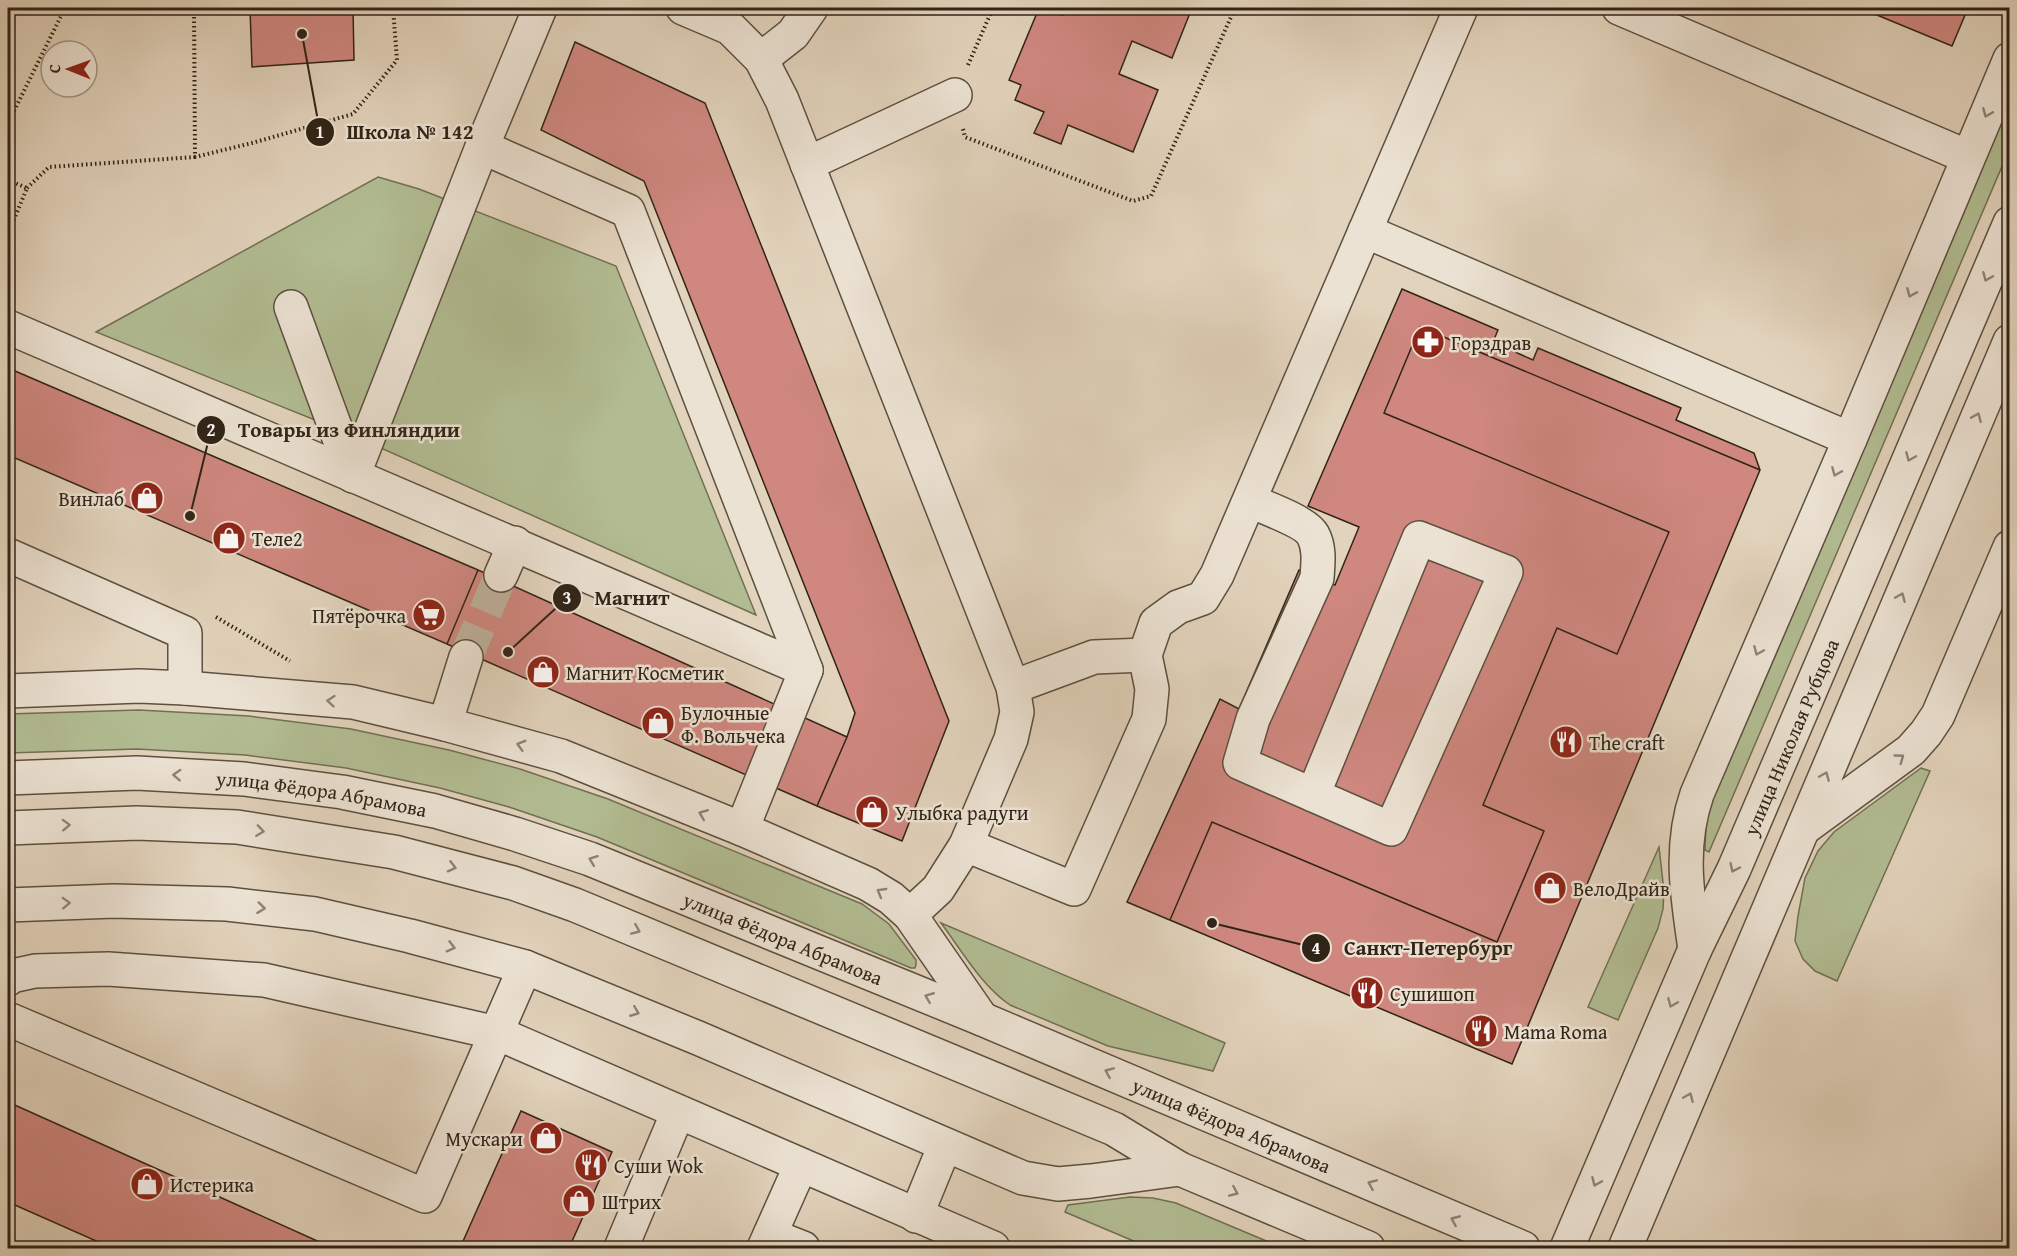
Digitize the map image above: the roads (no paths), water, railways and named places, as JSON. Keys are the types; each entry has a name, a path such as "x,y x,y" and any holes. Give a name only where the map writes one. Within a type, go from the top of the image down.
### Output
{"street":[{"path":"353,476 482,147 540,8"},
{"path":"683,8 730,28 761,59 782,100 1013,687 1017,712 1011,739 966,845 938,889 910,915"},
{"path":"761,59 793,34 810,8"},
{"path":"966,845 1074,889 1149,719 1152,689 1145,655 1156,623 1178,607 1203,598 1217,575 1461,8"},
{"path":"1619,8 1968,157"},
{"path":"1695,949 1686,891 1689,818 1697,794 2010,59"},
{"path":"807,164 955,95"},
{"path":"482,147 628,211 806,670 742,829"},
{"name":"улица Николая Рубцова","path":"1567,1248 1695,949 1734,869 2010,224"},
{"path":"1365,231 1850,439"},
{"path":"291,307 353,476"},
{"path":"8,327 806,670"},
{"path":"1625,1248 2010,340"},
{"path":"1250,501 1292,519 1313,533 1319,555 1317,578 1253,719 1240,763 1390,829 1506,572 1419,538 1313,795"},
{"path":"501,575 515,543"},
{"path":"1802,830 1911,750 1926,734 1938,715 2010,547"},
{"path":"8,555 185,633 185,688"},
{"path":"1013,687 1094,657 1121,654 1145,655"},
{"path":"445,724 466,657"},
{"path":"8,691 139,686 353,702 445,724 561,756 742,829 868,884 891,898 910,915 982,1019"},
{"name":"улица Фёдора Абрамова","path":"8,778 137,773 244,778 342,792 435,810 515,834 590,859 982,1019 1523,1248"},
{"path":"8,828 137,823 237,827 394,852 513,883 575,905 1114,1129 1180,1169 1368,1248"},
{"path":"8,905 126,901 227,904 315,914 410,936 525,968 687,1033 1023,1178 1058,1184 1180,1169"},
{"path":"8,1019 425,1196 525,968"},
{"path":"8,979 35,971 108,969 264,980 497,1033 993,1248"},
{"path":"621,1248 678,1112"},
{"path":"916,1216 945,1145"},
{"path":"801,1165 767,1242 803,1248"}],"tunnel":[{"path":"466,657 501,575"}],"place":[{"name":"Школа № 142","path":"302,34"},
{"name":"Горздрав","path":"1428,342"},
{"name":"Винлаб","path":"147,498"},
{"name":"Товары из Финляндии","path":"190,516"},
{"name":"Теле2","path":"229,538"},
{"name":"Пятёрочка","path":"429,615"},
{"name":"Магнит","path":"508,652"},
{"name":"Магнит Косметик","path":"543,672"},
{"name":"Булочные Ф. Вольчека","path":"658,723"},
{"name":"The craft","path":"1566,742"},
{"name":"Улыбка радуги","path":"872,812"},
{"name":"ВелоДрайв","path":"1550,888"},
{"name":"Санкт-Петербург","path":"1212,923"},
{"name":"Сушишоп","path":"1367,993"},
{"name":"Mama Roma","path":"1481,1031"},
{"name":"Мускари","path":"546,1138"},
{"name":"Суши Wok","path":"591,1165"},
{"name":"Истерика","path":"147,1184"},
{"name":"Штрих","path":"579,1201"}]}
